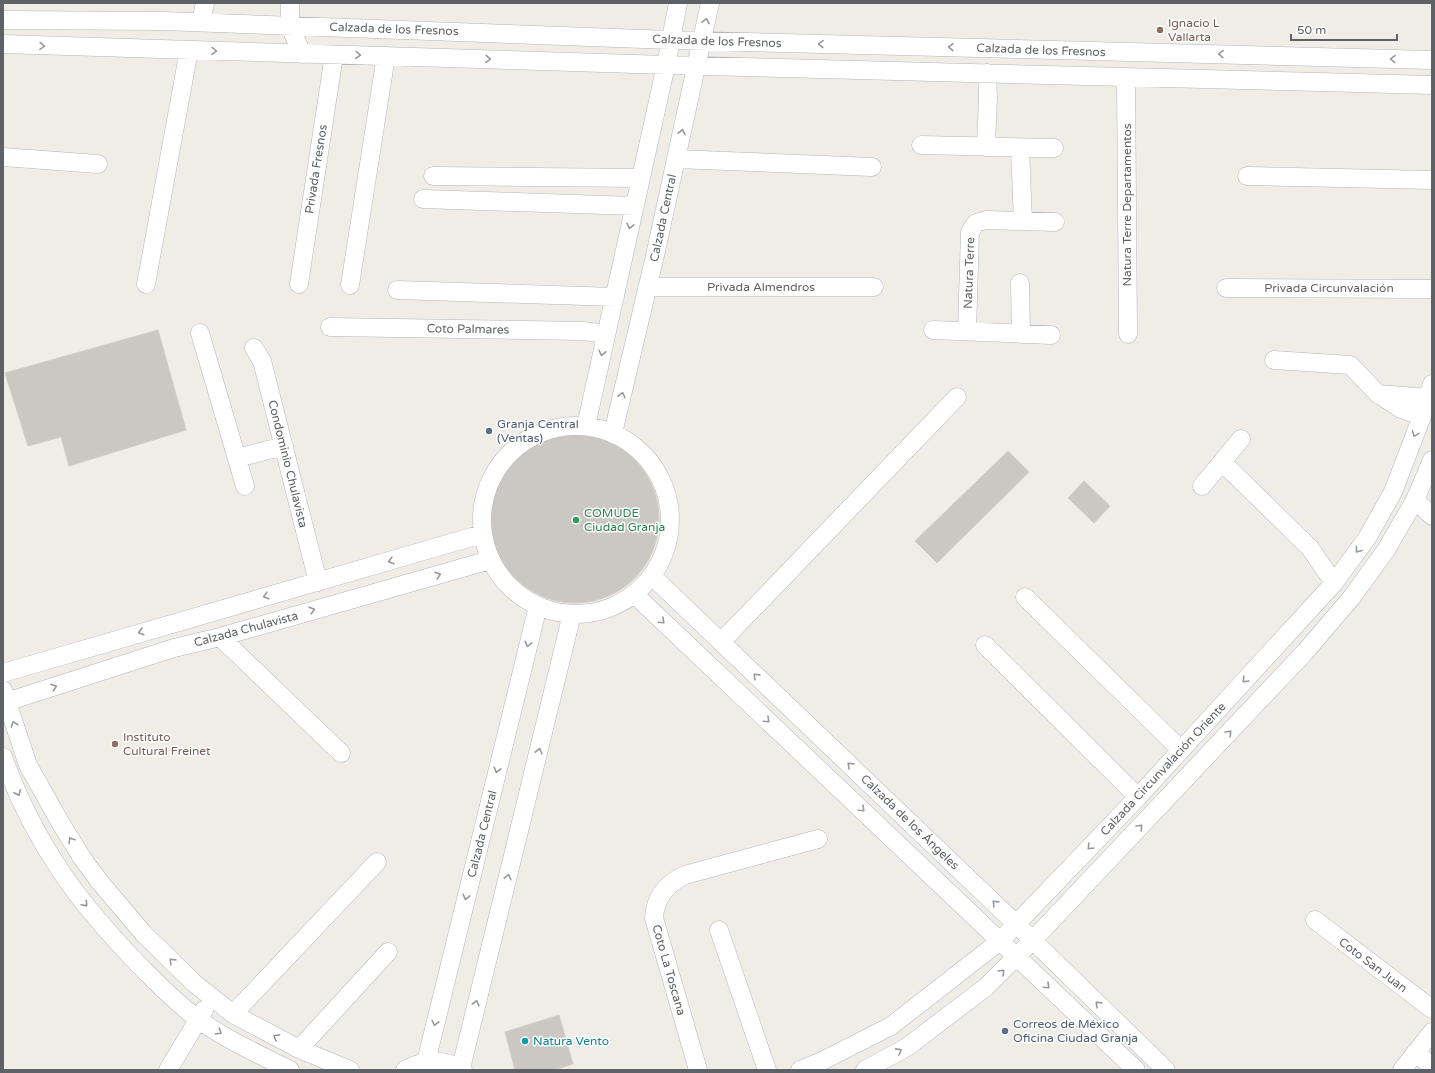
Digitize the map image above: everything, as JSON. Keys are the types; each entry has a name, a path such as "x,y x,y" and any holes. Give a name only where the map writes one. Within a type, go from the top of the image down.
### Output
{"street":[{"path":"200,22 205,3"},
{"path":"290,3 290,26 302,54"},
{"path":"586,426 666,65 678,3"},
{"name":"Calzada Central","path":"613,433 710,3"},
{"name":"Calzada de los Fresnos","path":"3,20 200,22 671,40 1432,60"},
{"name":"Calzada de los Fresnos","path":"3,44 697,66 1432,85"},
{"path":"146,284 189,50"},
{"path":"1093,76 1094,51"},
{"name":"Privada Fresnos","path":"299,284 334,55"},
{"path":"1244,80 1246,55"},
{"path":"350,285 386,56"},
{"path":"986,147 988,97 987,73"},
{"name":"Natura Terre Departamentos","path":"1126,77 1128,334"},
{"path":"921,145 1054,148"},
{"path":"1020,148 1023,220"},
{"path":"3,157 98,164"},
{"path":"676,159 872,167"},
{"path":"433,176 641,178"},
{"path":"1247,176 1432,180"},
{"path":"423,199 635,206"},
{"name":"Natura Terre","path":"967,331 970,232 976,223 986,220 1055,222"},
{"path":"1020,283 1021,334"},
{"name":"Privada Almendros","path":"647,287 874,287"},
{"name":"Privada Circunvalación","path":"1226,288 1432,289"},
{"path":"397,290 615,297"},
{"name":"Coto Palmares","path":"330,327 583,331 606,334"},
{"path":"933,330 1051,335"},
{"path":"200,333 245,486"},
{"name":"Condominio Chulavista","path":"254,348 262,361 318,582"},
{"path":"1274,360 1350,365 1378,394 1400,409 1422,416"},
{"path":"1378,394 1430,391"},
{"name":"Calzada Circunvalación Oriente","path":"800,1070 822,1061 891,1026 1000,941 1138,797 1339,576 1367,538 1393,492 1430,391"},
{"path":"721,642 956,398"},
{"path":"567,426 586,426 600,428 613,433 634,445 651,462 663,484 670,507 670,531 664,555 652,576 634,594 605,610 572,614 555,612 538,606 523,598 510,588 499,575 490,560 482,534 482,515 485,496 491,478 515,448 530,438 548,430 567,426"},
{"path":"1202,486 1241,439"},
{"path":"237,458 284,446"},
{"name":"Calzada Circunvalación Oriente","path":"865,1070 907,1047 986,987 1033,940 1281,678 1352,597 1386,550 1415,500 1432,460"},
{"path":"1222,462 1339,576"},
{"path":"1415,500 1432,516"},
{"name":"Calzada Chulavista","path":"3,672 482,534"},
{"name":"Calzada Chulavista","path":"4,698 174,648 220,637 490,560"},
{"name":"Calzada de los Ángeles","path":"652,576 1033,940 1166,1070"},
{"name":"Calzada de los Ángeles","path":"634,594 1136,1070"},
{"path":"1025,597 1181,750"},
{"name":"Calzada Central","path":"426,1062 538,606"},
{"path":"405,1070 412,1066 426,1062 444,1062 462,1069 572,614"},
{"path":"167,624 174,648"},
{"path":"220,637 341,753"},
{"path":"985,645 1138,797"},
{"path":"1263,660 1281,678"},
{"path":"4,698 28,765 60,822 82,858 99,881 143,933 194,983 233,1014 299,1049 322,1060 350,1070"},
{"path":"3,757 9,775 38,836 62,874 79,897 124,950 176,1002 198,1020 235,1043 290,1070"},
{"name":"Coto La Toscana","path":"698,1070 654,918 658,898 671,883 685,875 818,839"},
{"path":"62,874 82,858"},
{"path":"233,1014 377,862"},
{"name":"Coto San Juan","path":"1315,920 1432,1009"},
{"path":"719,930 767,1070"},
{"path":"299,1049 388,952"},
{"path":"168,1070 212,998"},
{"path":"1402,1070 1432,1032"},
{"path":"1415,1053 1432,1066 1429,1070"}],"building":[{"path":"158,330 186,430 69,466 61,437 28,446 5,373"},
{"name":"COMUDE Ciudad Granja","path":"567,435 583,435 607,441 615,445 628,454 640,466 653,487 659,511 659,527 653,551 645,566 628,584 607,597 583,603 567,603 543,597 528,589 505,566 497,551 491,527 491,511 497,487 505,472 528,449 543,441"},
{"path":"1008,451 1029,472 937,563 915,541"},
{"path":"1084,481 1110,506 1094,523 1068,498"},
{"name":"Natura Vento","path":"559,1015 573,1064 554,1070 515,1070 505,1032"}],"place":[{"name":"Ignacio L Vallarta","path":"1160,30"},
{"name":"Granja Central (Ventas)","path":"489,431"},
{"name":"COMUDE Ciudad Granja","path":"576,520"},
{"name":"Instituto Cultural Freinet","path":"115,744"},
{"name":"Correos de México Oficina Ciudad Granja","path":"1005,1031"},
{"name":"Natura Vento","path":"525,1041"}]}
